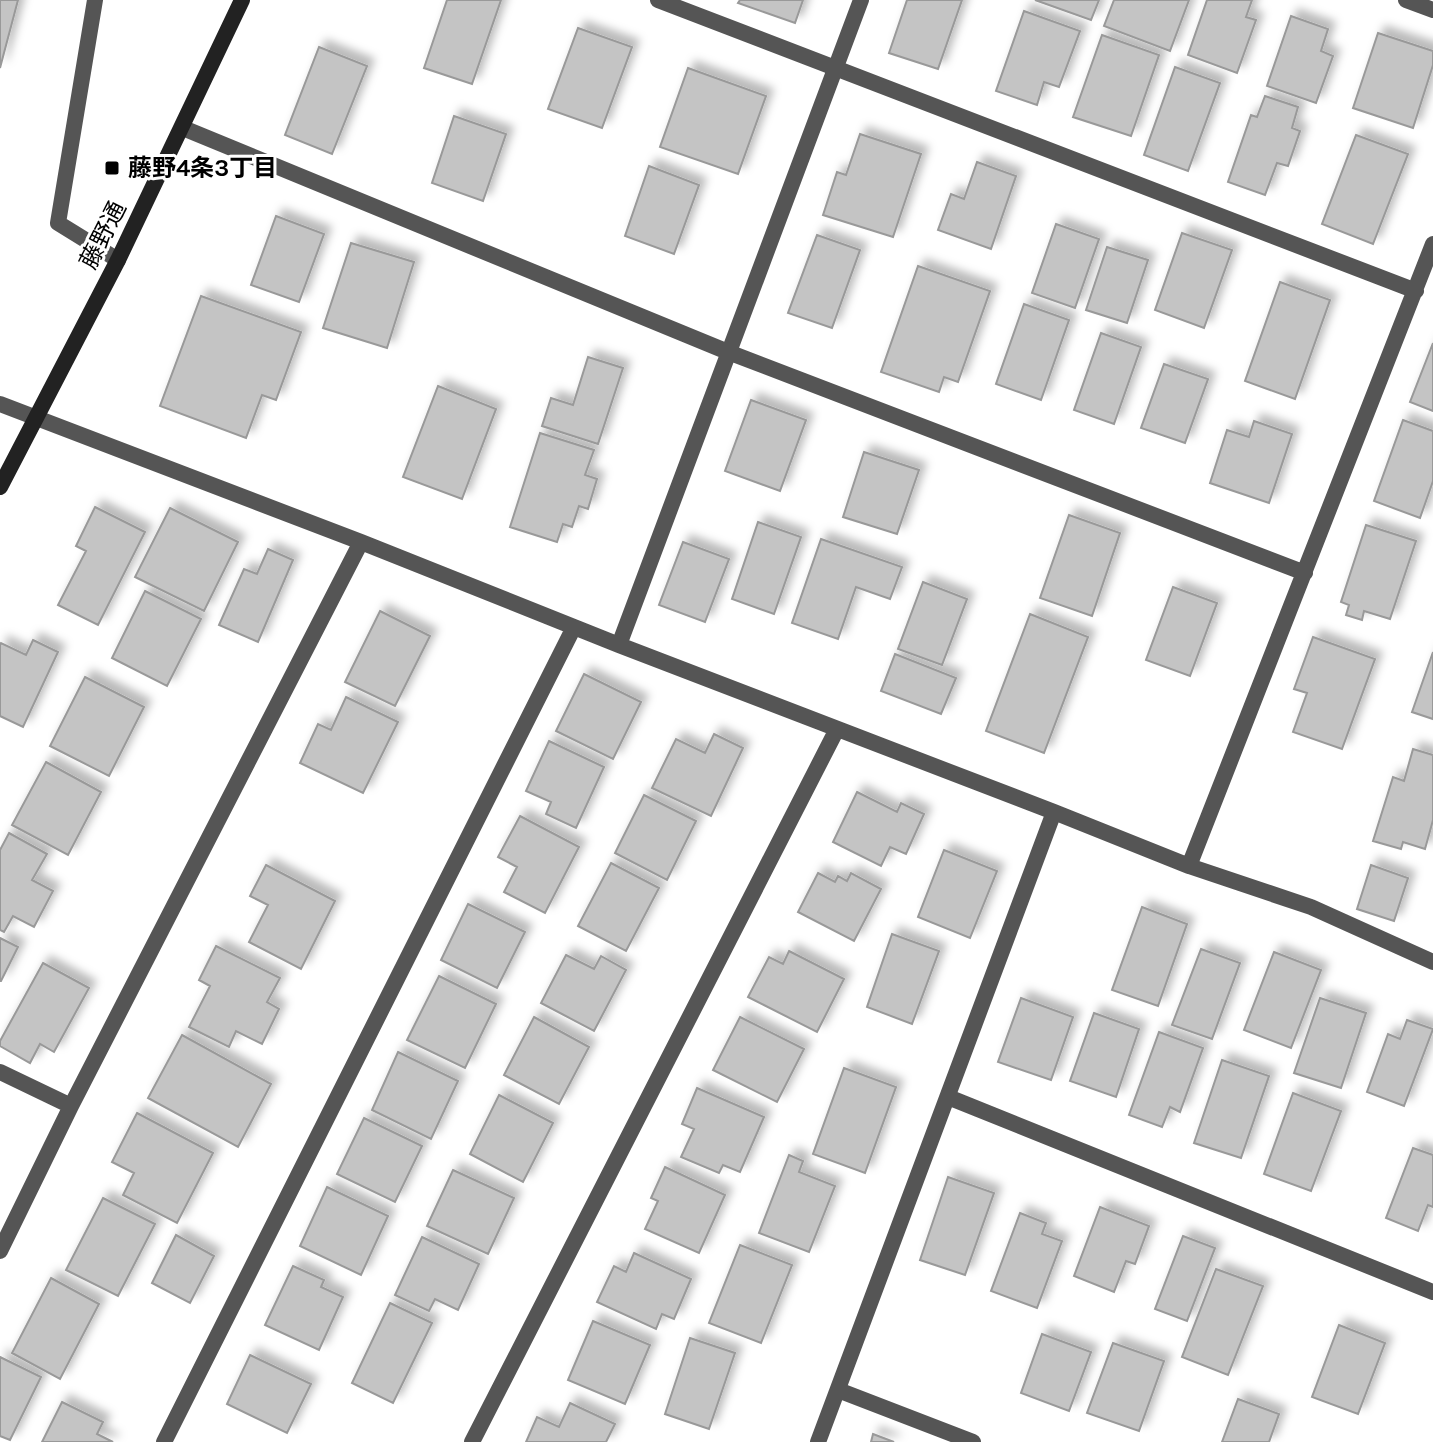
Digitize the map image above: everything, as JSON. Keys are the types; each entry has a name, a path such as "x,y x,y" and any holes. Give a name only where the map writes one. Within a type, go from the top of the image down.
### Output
{"street":[{"path":"95,0 58,223 118,260"},
{"name":"藤野通","path":"0,487 118,260 242,0"},
{"path":"658,0 1416,291"},
{"path":"619,645 861,0"},
{"path":"1406,0 1433,10"},
{"path":"183,128 728,352 1305,573"},
{"path":"1189,866 1433,244"},
{"path":"0,404 361,542 836,731 1189,866 1311,907 1433,962"},
{"path":"0,1251 71,1106 361,542"},
{"path":"167,1441 574,627"},
{"path":"472,1442 836,731"},
{"path":"818,1442 1054,812"},
{"path":"0,1072 71,1106"},
{"path":"948,1097 1433,1292"},
{"path":"838,1390 973,1442"}],"building":[{"path":"0,0 18,0 0,68"},
{"path":"447,0 501,0 472,84 424,68"},
{"path":"740,0 803,0 795,23 738,3"},
{"path":"907,0 962,0 938,69 889,53"},
{"path":"1035,0 1099,0 1091,20"},
{"path":"1114,0 1189,0 1170,51 1104,26"},
{"path":"1207,0 1252,0 1246,17 1256,20 1237,73 1188,55"},
{"path":"1024,11 1080,31 1059,87 1044,82 1037,105 996,91"},
{"path":"1291,16 1328,29 1321,51 1333,56 1316,103 1267,86"},
{"path":"578,28 632,47 602,128 548,109"},
{"path":"1378,33 1433,51 1433,65 1413,128 1353,108"},
{"path":"1102,35 1159,55 1131,136 1073,117"},
{"path":"319,47 367,66 332,154 285,135"},
{"path":"1175,67 1220,83 1188,171 1144,155"},
{"path":"688,68 766,96 738,174 660,147"},
{"path":"1265,96 1298,107 1292,128 1300,131 1288,166 1277,163 1265,195 1228,182 1251,115 1257,117"},
{"path":"454,116 506,134 483,201 432,183"},
{"path":"860,134 921,154 893,237 823,215 837,172 846,175"},
{"path":"1356,135 1408,154 1373,244 1322,224"},
{"path":"977,162 1016,176 991,249 938,230 951,194 964,199"},
{"path":"649,166 699,185 674,254 625,236"},
{"path":"276,216 324,234 299,302 251,285"},
{"path":"1056,224 1099,239 1075,308 1032,293"},
{"path":"1182,233 1232,250 1204,328 1155,310"},
{"path":"817,235 860,250 832,328 788,313"},
{"path":"351,243 414,262 387,348 323,328"},
{"path":"1107,247 1148,260 1127,323 1086,310"},
{"path":"918,266 990,291 958,382 944,377 939,392 881,372"},
{"path":"1280,282 1330,300 1295,399 1245,381"},
{"path":"201,296 301,332 276,400 262,395 246,438 160,406"},
{"path":"1024,304 1069,320 1041,400 996,384"},
{"path":"1101,333 1141,347 1114,424 1074,410"},
{"path":"1433,343 1433,411 1410,402"},
{"path":"588,357 623,368 598,444 542,426 551,398 573,405"},
{"path":"1164,364 1208,379 1185,443 1141,428"},
{"path":"438,386 496,409 462,499 403,477"},
{"path":"751,400 806,420 780,491 725,471"},
{"path":"1403,420 1433,431 1433,481 1420,518 1374,501"},
{"path":"1254,421 1292,434 1269,503 1210,483 1227,430 1249,437"},
{"path":"540,433 594,450 585,475 597,479 588,509 579,506 572,527 563,524 557,542 510,527"},
{"path":"864,452 919,470 897,534 843,517"},
{"path":"95,507 145,532 98,625 58,605 86,551 76,546"},
{"path":"170,508 238,542 204,611 135,577"},
{"path":"1069,515 1120,533 1092,616 1040,598"},
{"path":"758,522 801,537 774,614 732,599"},
{"path":"1366,525 1416,541 1390,619 1364,611 1362,620 1346,615 1349,605 1341,602"},
{"path":"821,539 902,567 890,599 856,587 838,639 792,623"},
{"path":"683,542 729,559 705,622 659,605"},
{"path":"268,549 293,560 258,642 219,625 244,569 257,574"},
{"path":"923,582 967,599 942,665 898,649"},
{"path":"1173,587 1217,603 1190,676 1146,660"},
{"path":"145,591 201,619 167,686 112,658"},
{"path":"380,611 430,636 395,706 345,682"},
{"path":"1030,614 1088,637 1044,753 986,731"},
{"path":"1313,637 1375,659 1342,749 1293,732 1307,693 1294,689"},
{"path":"33,640 58,652 23,727 0,716 0,645 26,655"},
{"path":"1433,652 1433,719 1412,712"},
{"path":"895,654 956,678 941,714 881,691"},
{"path":"584,674 641,702 613,759 556,731"},
{"path":"85,677 144,707 109,776 50,746"},
{"path":"346,697 398,722 363,793 300,763 318,724 331,730"},
{"path":"714,734 743,748 711,816 652,788 676,739 705,753"},
{"path":"549,741 604,767 576,828 546,814 551,802 526,791"},
{"path":"1413,749 1433,755 1433,820 1425,849 1403,842 1401,849 1373,841 1393,777 1404,781"},
{"path":"46,762 101,792 68,855 12,825"},
{"path":"857,792 897,812 901,803 924,814 906,854 890,847 881,866 833,842"},
{"path":"644,795 696,821 667,880 615,853"},
{"path":"520,816 579,847 545,913 504,892 517,867 498,857"},
{"path":"9,833 47,854 32,880 53,891 34,927 13,916 4,932 0,930 0,850"},
{"path":"944,850 997,871 970,938 918,917"},
{"path":"611,863 659,888 626,951 578,926"},
{"path":"266,865 335,901 301,969 249,942 268,905 250,896"},
{"path":"1371,865 1408,878 1394,921 1357,909"},
{"path":"818,873 835,882 838,876 847,881 851,873 881,889 854,941 798,912"},
{"path":"468,904 525,932 497,988 441,960"},
{"path":"1142,907 1187,924 1158,1006 1112,990"},
{"path":"892,934 939,951 912,1024 867,1007"},
{"path":"0,938 18,947 1,981 0,981"},
{"path":"216,946 280,978 267,1002 279,1009 262,1044 236,1031 229,1047 189,1027 210,986 199,980"},
{"path":"1201,949 1240,963 1212,1039 1172,1025"},
{"path":"789,951 844,979 817,1032 748,997 769,957 783,964"},
{"path":"1274,952 1321,970 1291,1048 1244,1030"},
{"path":"566,955 594,969 601,956 626,970 594,1031 541,1003"},
{"path":"43,963 89,988 54,1052 40,1044 30,1063 0,1046 0,1041"},
{"path":"439,976 496,1004 465,1068 407,1040"},
{"path":"1021,998 1073,1017 1051,1080 998,1062"},
{"path":"1320,998 1366,1013 1341,1088 1294,1073"},
{"path":"1094,1013 1139,1029 1116,1097 1070,1081"},
{"path":"534,1017 589,1047 559,1104 504,1075"},
{"path":"740,1017 804,1049 777,1102 713,1070"},
{"path":"1407,1020 1433,1029 1404,1106 1367,1092 1388,1034 1400,1039"},
{"path":"1159,1032 1203,1048 1180,1112 1170,1107 1162,1127 1129,1115"},
{"path":"182,1035 271,1084 238,1147 148,1098"},
{"path":"398,1052 458,1081 431,1139 372,1110"},
{"path":"1222,1060 1269,1076 1241,1158 1194,1143"},
{"path":"844,1068 896,1087 865,1173 813,1154"},
{"path":"697,1088 764,1117 740,1172 723,1165 719,1173 681,1157 694,1129 682,1124"},
{"path":"1293,1093 1341,1111 1311,1191 1264,1174"},
{"path":"499,1095 553,1123 523,1182 470,1154"},
{"path":"137,1113 213,1153 177,1223 123,1195 134,1173 112,1162"},
{"path":"364,1118 422,1146 395,1202 337,1174"},
{"path":"1413,1148 1433,1155 1433,1207 1428,1205 1418,1231 1386,1218"},
{"path":"789,1155 803,1161 799,1172 835,1186 809,1252 759,1233"},
{"path":"665,1167 725,1195 699,1253 645,1229 658,1201 651,1198"},
{"path":"453,1170 514,1198 488,1254 427,1226"},
{"path":"948,1177 994,1193 965,1275 920,1260"},
{"path":"327,1187 388,1216 361,1275 300,1246"},
{"path":"103,1198 155,1224 118,1296 66,1270"},
{"path":"1100,1207 1149,1226 1135,1264 1126,1261 1114,1292 1074,1276"},
{"path":"1020,1213 1046,1223 1042,1234 1062,1241 1037,1308 991,1291"},
{"path":"176,1235 214,1256 190,1303 152,1283"},
{"path":"1183,1236 1215,1248 1187,1321 1155,1309"},
{"path":"422,1237 479,1264 458,1310 435,1299 429,1311 395,1295"},
{"path":"740,1245 792,1265 761,1343 709,1323"},
{"path":"634,1253 691,1279 674,1319 662,1314 656,1329 597,1302 614,1266 626,1272"},
{"path":"293,1266 324,1280 321,1287 343,1297 319,1350 265,1325"},
{"path":"1216,1269 1263,1286 1228,1375 1182,1357"},
{"path":"51,1278 99,1304 60,1379 12,1353"},
{"path":"390,1303 432,1323 393,1403 352,1383"},
{"path":"593,1321 650,1345 625,1404 568,1380"},
{"path":"1339,1325 1385,1343 1358,1414 1312,1397"},
{"path":"1042,1334 1091,1352 1069,1411 1021,1393"},
{"path":"690,1338 735,1353 709,1429 665,1414"},
{"path":"1113,1343 1164,1361 1139,1431 1087,1413"},
{"path":"250,1355 311,1384 287,1433 227,1404"},
{"path":"0,1357 41,1377 10,1440 0,1436"},
{"path":"1238,1399 1279,1414 1269,1442 1222,1442"},
{"path":"62,1402 103,1422 97,1434 113,1442 42,1442"},
{"path":"570,1403 615,1424 606,1442 526,1442 537,1417 559,1427"},
{"path":"873,1434 894,1442 871,1442"}],"place":[{"name":"藤野4条3丁目","path":"112,168"}]}
